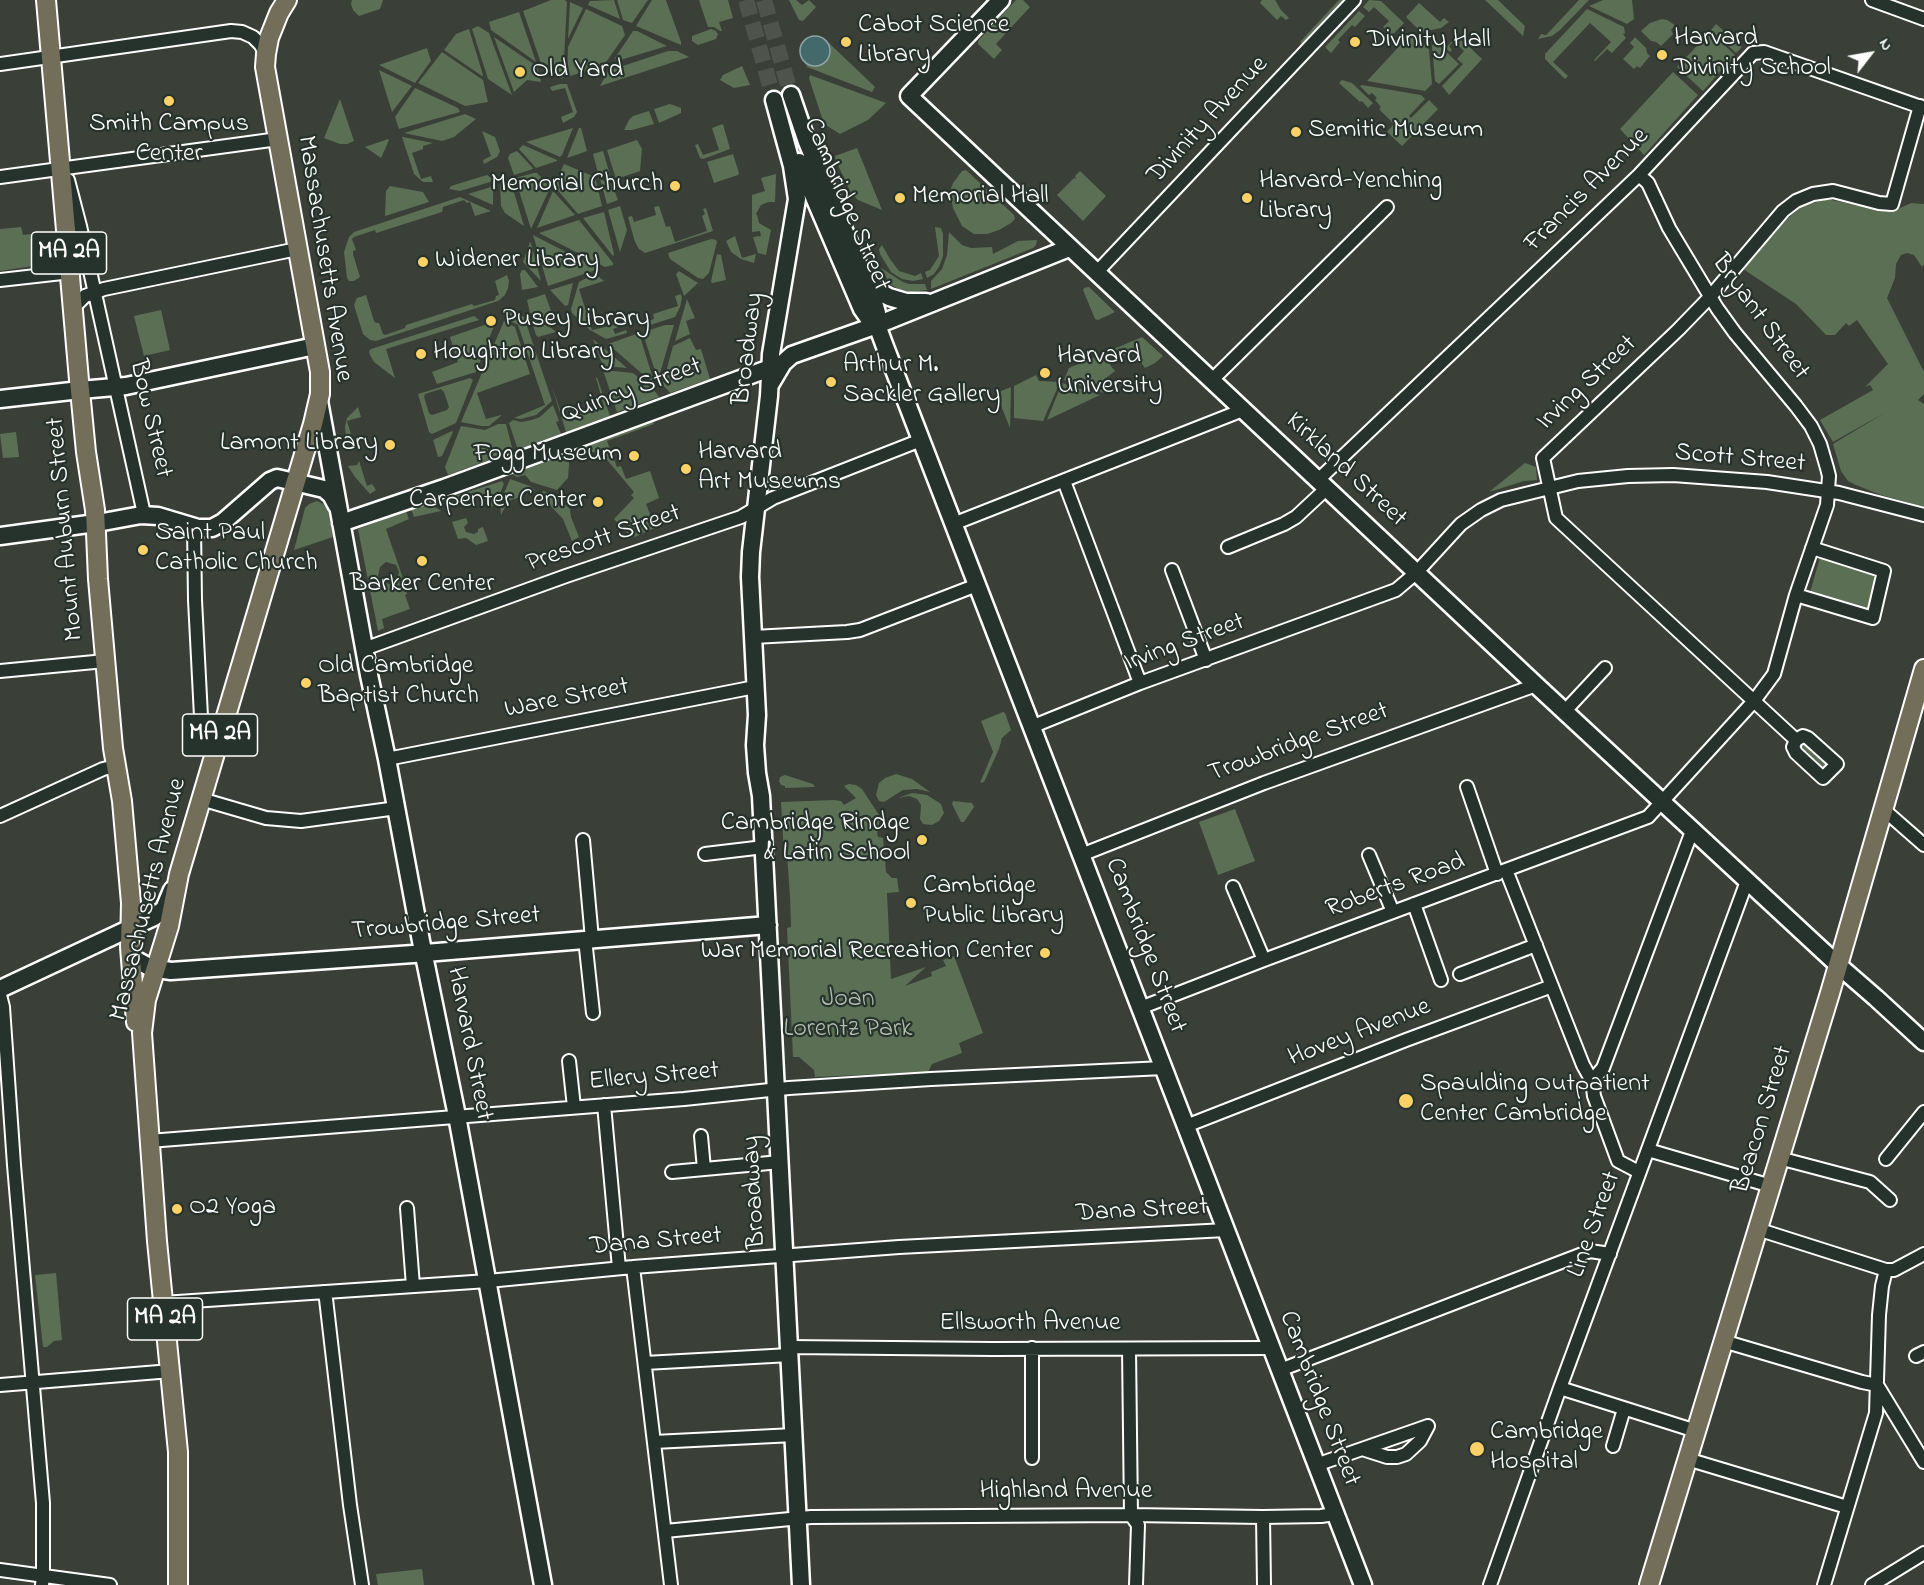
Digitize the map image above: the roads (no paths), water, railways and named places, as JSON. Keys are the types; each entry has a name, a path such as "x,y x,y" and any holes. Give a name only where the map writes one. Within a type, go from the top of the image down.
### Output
{"main road":[{"name":"Mount Auburn Street","path":"46,0 80,390 95,523 105,661 122,801 130,893 135,1015 142,1053"},
{"name":"Massachusetts Avenue","path":"178,1585 178,1474 171,1371 142,1053 143,1017 169,926 179,874 319,401 321,381 265,69 266,54 275,21 288,0"},
{"name":"Kirkland Street","path":"1001,0 909,96 1564,712 1924,1042"},
{"name":"Cambridge Street","path":"791,95 807,142 876,308 877,325 1363,1585"},
{"name":"Cambridge Street","path":"774,100 787,137 836,244 862,309 877,325"},
{"name":"Broadway","path":"774,100 792,166 796,200 770,368 750,571 757,715 765,756 761,796 801,1585"},
{"path":"770,386 783,363 792,355 877,325 1069,248"},
{"path":"861,269 872,286 889,297 906,302 939,300"},
{"path":"0,399 116,387 315,346"},
{"name":"Quincy Street","path":"340,518 444,488 770,368"},
{"name":"Harvard Street","path":"319,401 364,649 457,1116 543,1585"},
{"name":"Bow Street","path":"144,514 205,529 218,526 273,479 281,478 296,482"},
{"name":"Harvard Street","path":"296,482 325,490 333,499 340,518"},
{"path":"0,536 144,514"},
{"name":"Beacon Street","path":"1649,1585 1838,965 1924,670"},
{"path":"0,989 151,919 161,912 179,874"},
{"name":"Trowbridge Street","path":"131,957 156,969 171,971 768,925"}],"street":[{"name":"Divinity Avenue","path":"1096,273 1354,0"},
{"path":"1872,0 1924,19"},
{"path":"0,64 231,31 255,38 266,54"},
{"name":"Francis Avenue","path":"1228,547 1296,518 1322,485 1639,175 1755,52 1772,54 1922,107"},
{"name":"Irving Street","path":"1031,727 1140,683 1394,591 1416,573 1461,524 1481,510 1501,500 1550,489 1543,458 1678,330 1710,297 1784,211 1796,201 1813,194 1833,191 1879,203 1892,204 1922,107"},
{"path":"0,177 278,139"},
{"name":"Bow Street","path":"61,169 67,178 71,194 144,514"},
{"name":"Bryant Street","path":"1639,175 1648,183 1669,228 1710,297 1735,333 1811,426 1820,444 1828,476 1827,505 1796,595 1774,674 1754,701"},
{"path":"1211,381 1387,207"},
{"path":"73,308 81,298 94,292 297,249"},
{"path":"0,280 70,272"},
{"path":"953,524 1243,410"},
{"name":"Prescott Street","path":"364,649 566,576 741,517 773,498 921,440"},
{"name":"Scott Street","path":"1550,489 1578,481 1628,476 1673,475 1767,482 1827,492 1924,515"},
{"path":"1064,481 1140,683"},
{"path":"1550,489 1556,518 1796,740"},
{"path":"194,527 195,600 202,735 206,743 216,747"},
{"path":"1796,595 1873,618 1884,571 1812,548"},
{"path":"1172,570 1206,660"},
{"path":"753,637 866,629 977,585"},
{"path":"0,671 105,661"},
{"path":"1564,712 1605,668"},
{"name":"Trowbridge Street","path":"1081,855 1264,783 1536,685"},
{"name":"Ware Street","path":"387,759 755,687"},
{"name":"Roberts Road","path":"1140,1008 1648,817 1754,701"},
{"path":"0,816 116,766"},
{"path":"1467,788 1501,872 1536,945 1583,1065 1592,1081 1594,1096 1618,1161 1640,1172"},
{"path":"201,799 266,818 301,821 397,808"},
{"path":"1883,809 1924,845"},
{"path":"1592,1081 1603,1068 1692,831"},
{"path":"583,840 593,1014"},
{"path":"705,854 764,847"},
{"path":"1369,855 1393,912"},
{"name":"Line Street","path":"1490,1585 1560,1388 1747,881"},
{"path":"1233,887 1264,960"},
{"path":"1414,904 1441,980"},
{"path":"1460,974 1536,945"},
{"name":"Hovey Avenue","path":"1186,1126 1552,986"},
{"path":"0,995 3,1007 43,1503 42,1580"},
{"path":"569,1061 574,1107"},
{"name":"Ellery Street","path":"149,1141 776,1089 1164,1068"},
{"path":"604,1105 619,1268"},
{"path":"1886,1159 1924,1112"},
{"path":"701,1136 705,1168"},
{"path":"1648,1150 1771,1186"},
{"path":"1779,1158 1870,1182 1890,1200"},
{"path":"672,1172 780,1162"},
{"path":"407,1208 413,1286"},
{"path":"1757,1229 1886,1270 1894,1270 1924,1254"},
{"name":"Dana Street","path":"163,1303 488,1281 619,1268 899,1247 1226,1230"},
{"path":"1280,1370 1590,1251 1610,1254"},
{"path":"633,1267 671,1585"},
{"path":"1824,1585 1876,1413 1879,1315 1886,1270"},
{"path":"324,1292 362,1585"},
{"path":"1724,1341 1862,1383 1876,1385 1924,1462"},
{"name":"Ellsworth Avenue","path":"645,1363 789,1351 1271,1347"},
{"path":"1032,1348 1032,1458"},
{"path":"1129,1349 1131,1515 1138,1525 1136,1585"},
{"path":"0,1384 171,1371"},
{"path":"1560,1388 1696,1431"},
{"path":"1613,1446 1624,1409"},
{"path":"1316,1465 1428,1425 1419,1441 1406,1454 1387,1457 1362,1449"},
{"path":"654,1442 794,1435"},
{"path":"1688,1459 1847,1508"},
{"name":"Highland Avenue","path":"665,1531 798,1518 1131,1515 1263,1517 1335,1514"},
{"path":"1263,1517 1264,1585"},
{"path":"1872,1585 1924,1552"},
{"path":"0,1570 42,1580 110,1585"}],"water":[{"path":"815,36 826,40 830,51 826,62 815,66 804,62 800,51 804,40"}],"tunnel":[{"path":"746,0 774,100"},
{"path":"764,0 791,95"}],"place":[{"name":"Cabot Science Library","path":"846,42"},
{"name":"Divinity Hall","path":"1355,42"},
{"name":"Harvard Divinity School","path":"1662,55"},
{"name":"Old Yard","path":"520,72"},
{"name":"Smith Campus Center","path":"169,101"},
{"name":"Semitic Museum","path":"1296,132"},
{"name":"Memorial Church","path":"675,186"},
{"name":"Memorial Hall","path":"900,198"},
{"name":"Harvard-Yenching Library","path":"1247,198"},
{"name":"Widener Library","path":"423,262"},
{"name":"Pusey Library","path":"491,321"},
{"name":"Houghton Library","path":"421,354"},
{"name":"Harvard University","path":"1045,373"},
{"name":"Arthur M. Sackler Gallery","path":"831,382"},
{"name":"Lamont Library","path":"390,445"},
{"name":"Fogg Museum","path":"634,456"},
{"name":"Harvard Art Museums","path":"686,469"},
{"name":"Carpenter Center","path":"598,502"},
{"name":"Saint Paul Catholic Church","path":"143,550"},
{"name":"Barker Center","path":"422,561"},
{"name":"Old Cambridge Baptist Church","path":"306,683"},
{"name":"Cambridge Rindge & Latin School","path":"922,840"},
{"name":"Cambridge Public Library","path":"911,903"},
{"name":"War Memorial Recreation Center","path":"1045,953"},
{"name":"Spaulding Outpatient Center Cambridge","path":"1406,1101"},
{"name":"O2 Yoga","path":"177,1209"},
{"name":"Cambridge Hospital","path":"1477,1449"}],"park label":[{"name":"Joan Lorentz Park","path":"848,1016"}]}
